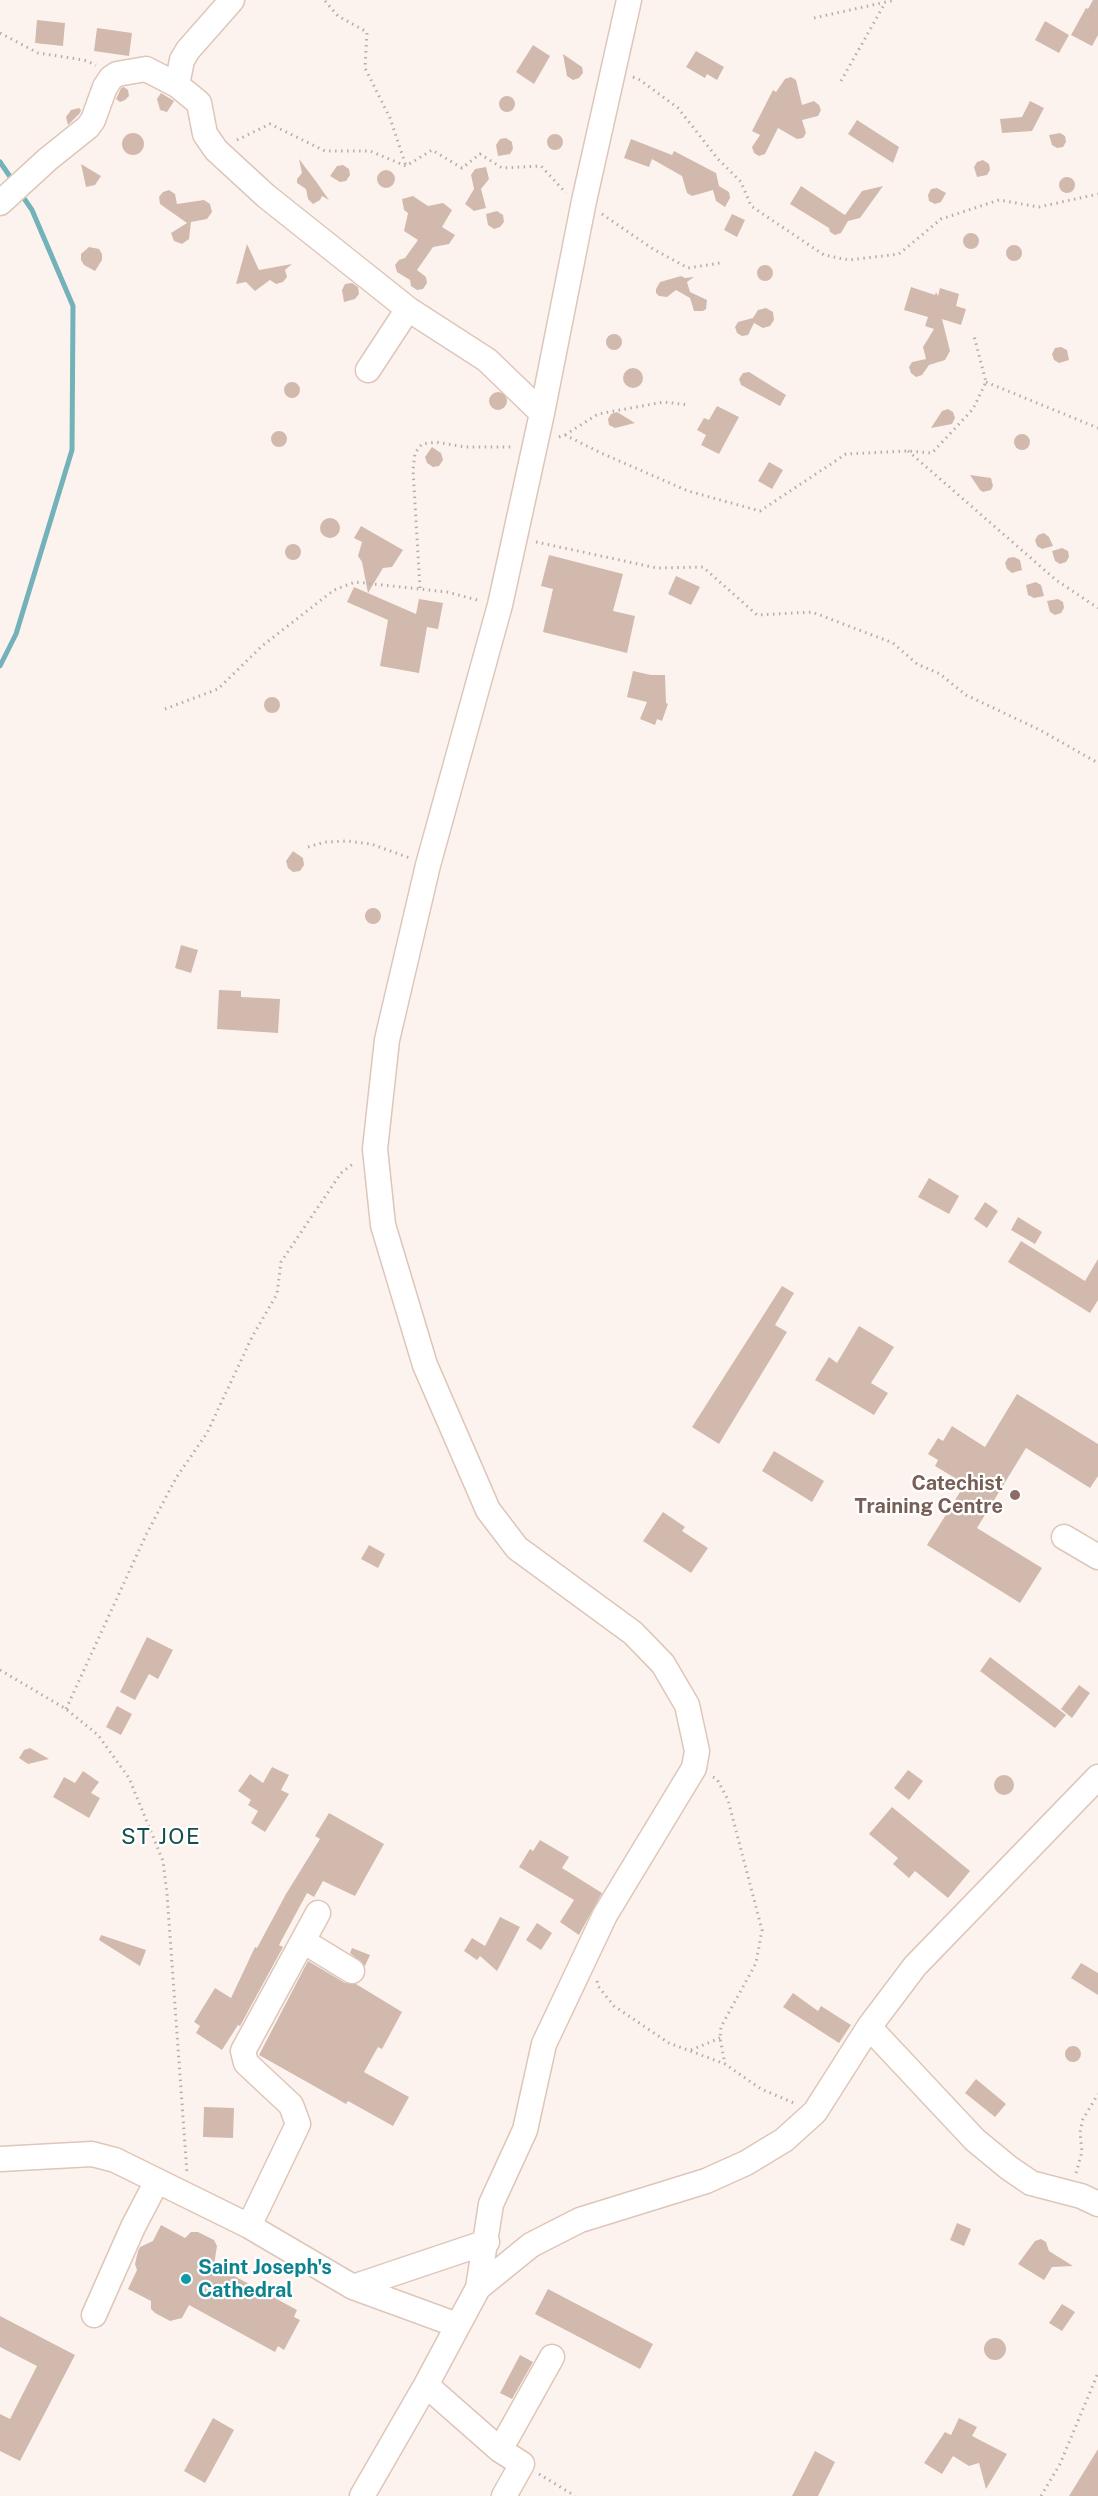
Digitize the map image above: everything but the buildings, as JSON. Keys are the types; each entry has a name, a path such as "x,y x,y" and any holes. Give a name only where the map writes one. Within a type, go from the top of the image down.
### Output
{"street":[{"path":"177,85 182,60 232,0"},
{"path":"362,2496 426,2385 478,2288 487,2242 491,2204 525,2130 537,2067 554,2021 605,1915 694,1768 697,1751 687,1705 663,1664 633,1633 517,1548 488,1510 425,1365 384,1225 375,1149 387,1040 428,865 500,605 542,413 584,201 629,0"},
{"path":"10,194 88,127 93,120 105,87 117,74 182,60"},
{"path":"146,69 177,85 199,103 205,134 216,150 266,196 408,309 487,360 542,413"},
{"path":"368,370 408,309"},
{"path":"1064,1537 1098,1557"},
{"path":"478,2288 531,2245 580,2220 706,2181 746,2163 784,2140 815,2112 869,2027 915,1966 1098,1778"},
{"path":"249,2226 298,2124 291,2105 246,2063 243,2051 318,1913"},
{"path":"303,1941 352,1971"},
{"path":"869,2027 975,2140 1009,2168 1031,2183 1081,2196 1098,2204"},
{"path":"0,2160 92,2154 114,2160 249,2226 353,2287 457,2325"},
{"path":"94,2315 157,2181"},
{"path":"353,2287 487,2242"},
{"path":"501,2450 552,2357"},
{"path":"426,2385 501,2450 522,2464 504,2496"}],"path":[{"path":"814,18 895,0"},
{"path":"325,1 338,16 367,32 366,68 390,118 406,166"},
{"path":"841,81 885,3"},
{"path":"0,33 38,53 84,60 117,74"},
{"path":"614,70 640,80 678,108 718,159 741,182 751,206 824,255 849,260 899,254 940,219 999,200 1039,207 1098,194"},
{"path":"216,150 270,124 325,151 370,151 406,166"},
{"path":"406,166 432,150 462,168 480,154 502,168 541,166 564,192 584,201 653,249 688,268 720,263"},
{"path":"565,435 688,491 760,511 846,454 908,451 932,453 973,409 986,382 974,336"},
{"path":"986,382 1098,428"},
{"path":"420,588 413,470 415,453 422,444 436,442 465,447 534,448 565,435 598,414 629,406 664,402 689,405"},
{"path":"908,451 1056,580 1098,608"},
{"path":"514,537 657,568 704,567 757,615 812,612 893,643 917,664 940,674 966,695 1040,730 1098,764"},
{"path":"165,709 218,689 262,646 334,590 355,582 447,592 500,605"},
{"path":"308,847 325,842 371,844 428,865"},
{"path":"66,1709 146,1535 177,1478 207,1433 252,1336 277,1294 281,1262 341,1173 375,1149"},
{"path":"0,1670 66,1709 98,1735 129,1778 163,1861 189,2196"},
{"path":"694,1768 717,1779 728,1800 762,1930 756,1963 721,2027 720,2038 725,2064"},
{"path":"597,1978 598,1986 614,2006 669,2043 725,2064 761,2089 815,2112"},
{"path":"690,2050 720,2038"},
{"path":"1065,2193 1078,2169 1082,2152 1080,2132 1083,2119 1098,2094"},
{"path":"1041,2496 1060,2464 1098,2373"},
{"path":"522,2464 575,2496"}],"waterway":[{"path":"0,162 13,181"},
{"path":"0,666 16,634 72,450 73,306 32,210 21,194"}],"place":[{"name":"Catechist Training Centre","path":"1015,1495"},
{"name":"Saint Joseph's Cathedral","path":"186,2279"}],"district":[{"name":"ST JOE","path":"161,1837"}]}
